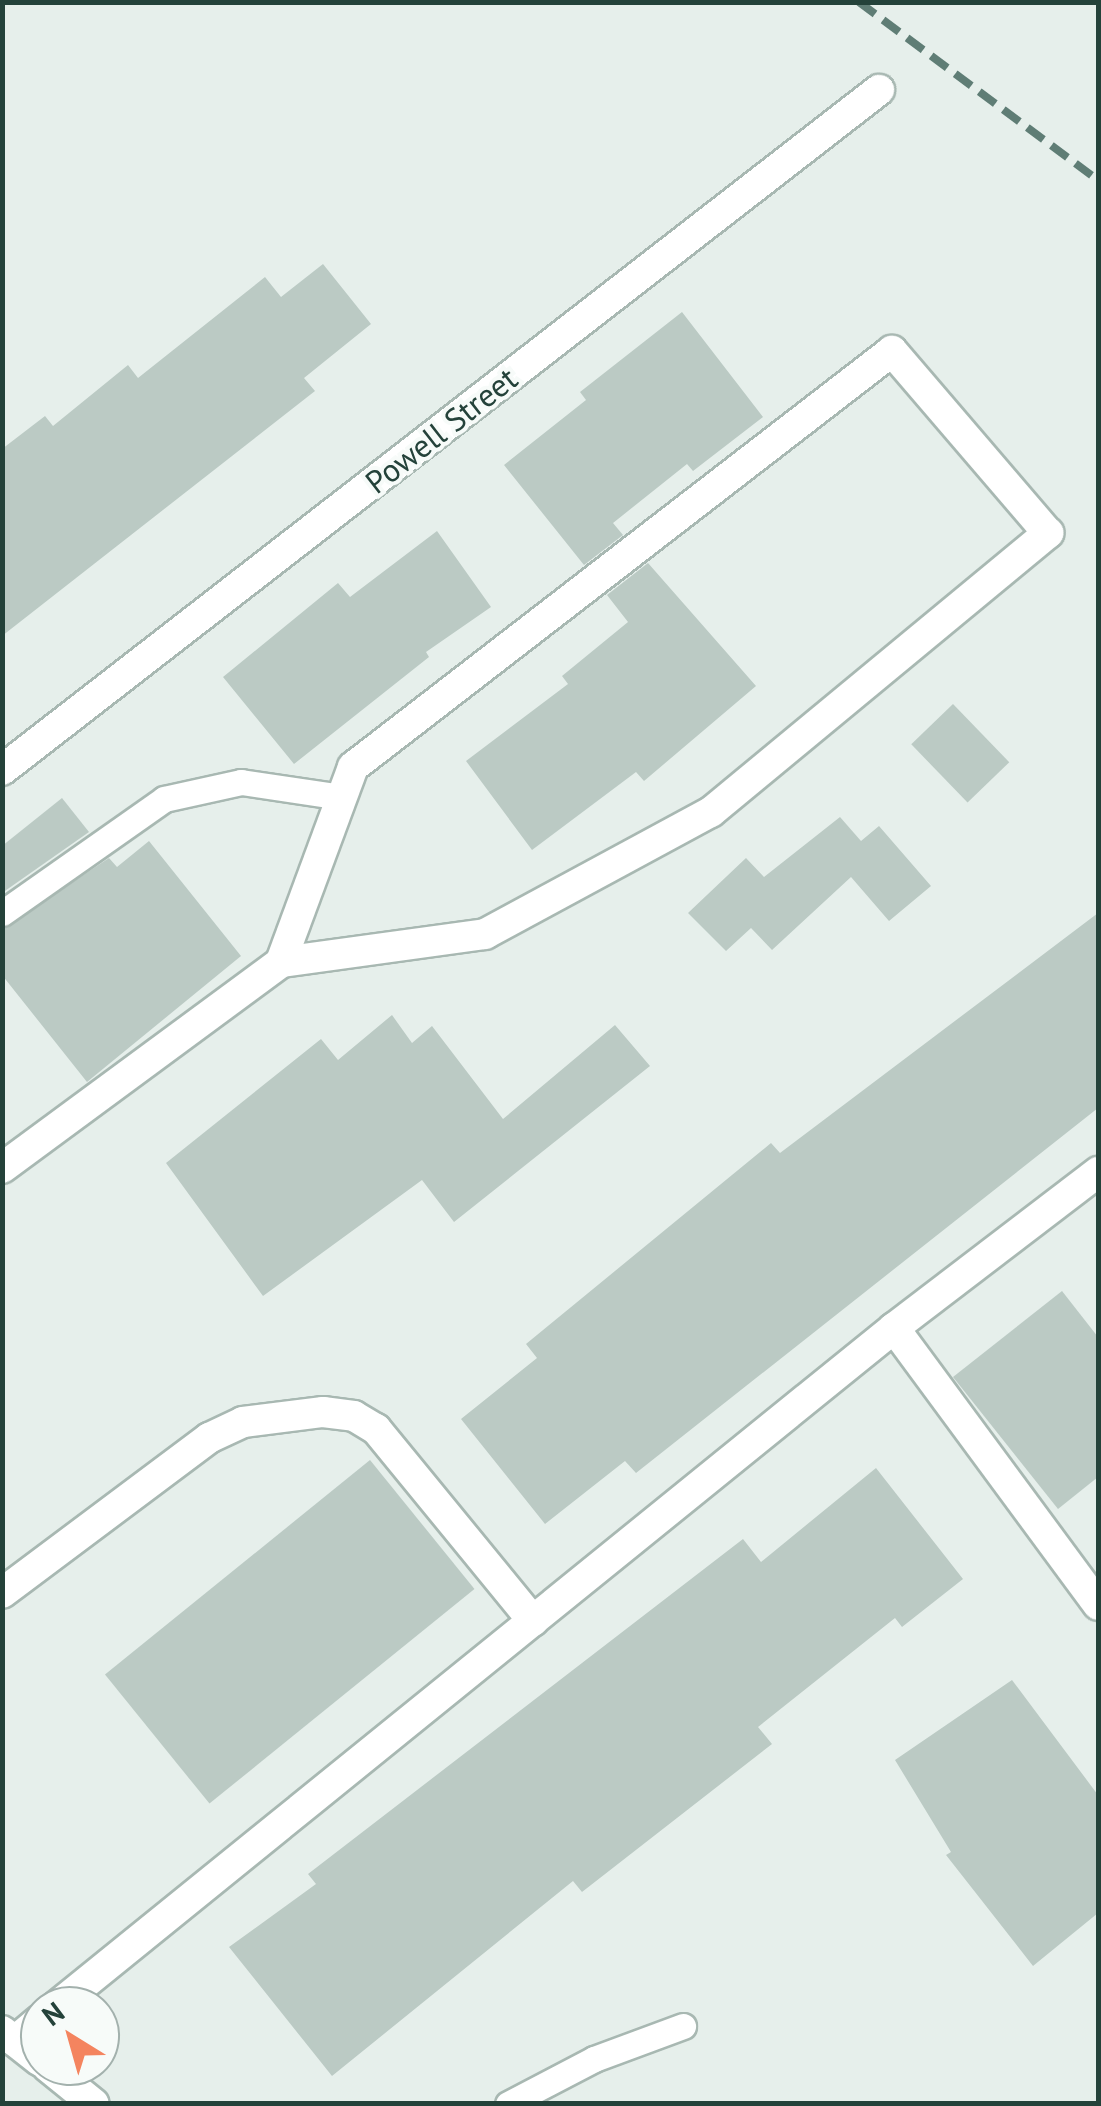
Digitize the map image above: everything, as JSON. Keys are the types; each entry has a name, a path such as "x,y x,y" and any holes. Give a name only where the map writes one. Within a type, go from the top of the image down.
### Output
{"street":[{"name":"Powell Street","path":"2,770 879,90"},
{"path":"2,1168 281,962 485,934 711,812 1048,533 892,351 353,767 281,962"},
{"path":"83,1986 894,1328 1098,1172"},
{"path":"894,1328 1098,1605"},
{"path":"2,1592 209,1438 243,1422 322,1412 354,1416 376,1429 533,1621"},
{"path":"72,2086 94,2104"}],"lane":[{"path":"2,913 164,798 241,782 341,797"},
{"path":"508,2104 594,2060 684,2026"}],"building":[{"path":"323,264 371,324 304,378 315,391 2,636 2,449 45,416 53,426 128,365 138,378 265,277 281,297"},
{"path":"682,312 763,417 693,471 687,464 613,523 623,535 584,565 504,465 586,400 580,392"},
{"path":"437,531 491,607 426,652 429,657 294,764 223,677 338,583 350,597"},
{"path":"648,563 756,686 644,781 636,772 532,850 466,761 568,684 562,676 628,622 607,595"},
{"path":"953,704 1009,762 968,803 911,744"},
{"path":"62,798 89,832 2,893 2,846"},
{"path":"840,817 861,841 879,826 931,886 889,921 851,877 772,950 751,928 726,951 688,913 746,858 764,877"},
{"path":"149,841 241,956 87,1082 2,975 2,929 109,858 117,867"},
{"path":"1098,913 1098,1108 636,1473 625,1461 545,1524 461,1419 537,1358 526,1344 771,1143 780,1153"},
{"path":"392,1015 412,1043 432,1026 503,1119 615,1025 650,1066 454,1222 422,1180 263,1296 166,1163 321,1039 338,1060"},
{"path":"1062,1291 1098,1337 1098,1477 1058,1509 953,1377"},
{"path":"370,1460 474,1589 209,1804 105,1675"},
{"path":"876,1468 963,1579 902,1627 895,1618 758,1727 772,1744 582,1892 573,1881 332,2076 229,1947 316,1884 308,1874 743,1539 761,1562"},
{"path":"1012,1680 1098,1795 1098,1913 1033,1966 946,1855 951,1852 895,1760"}],"railway":[{"path":"859,2 1098,180"}]}
